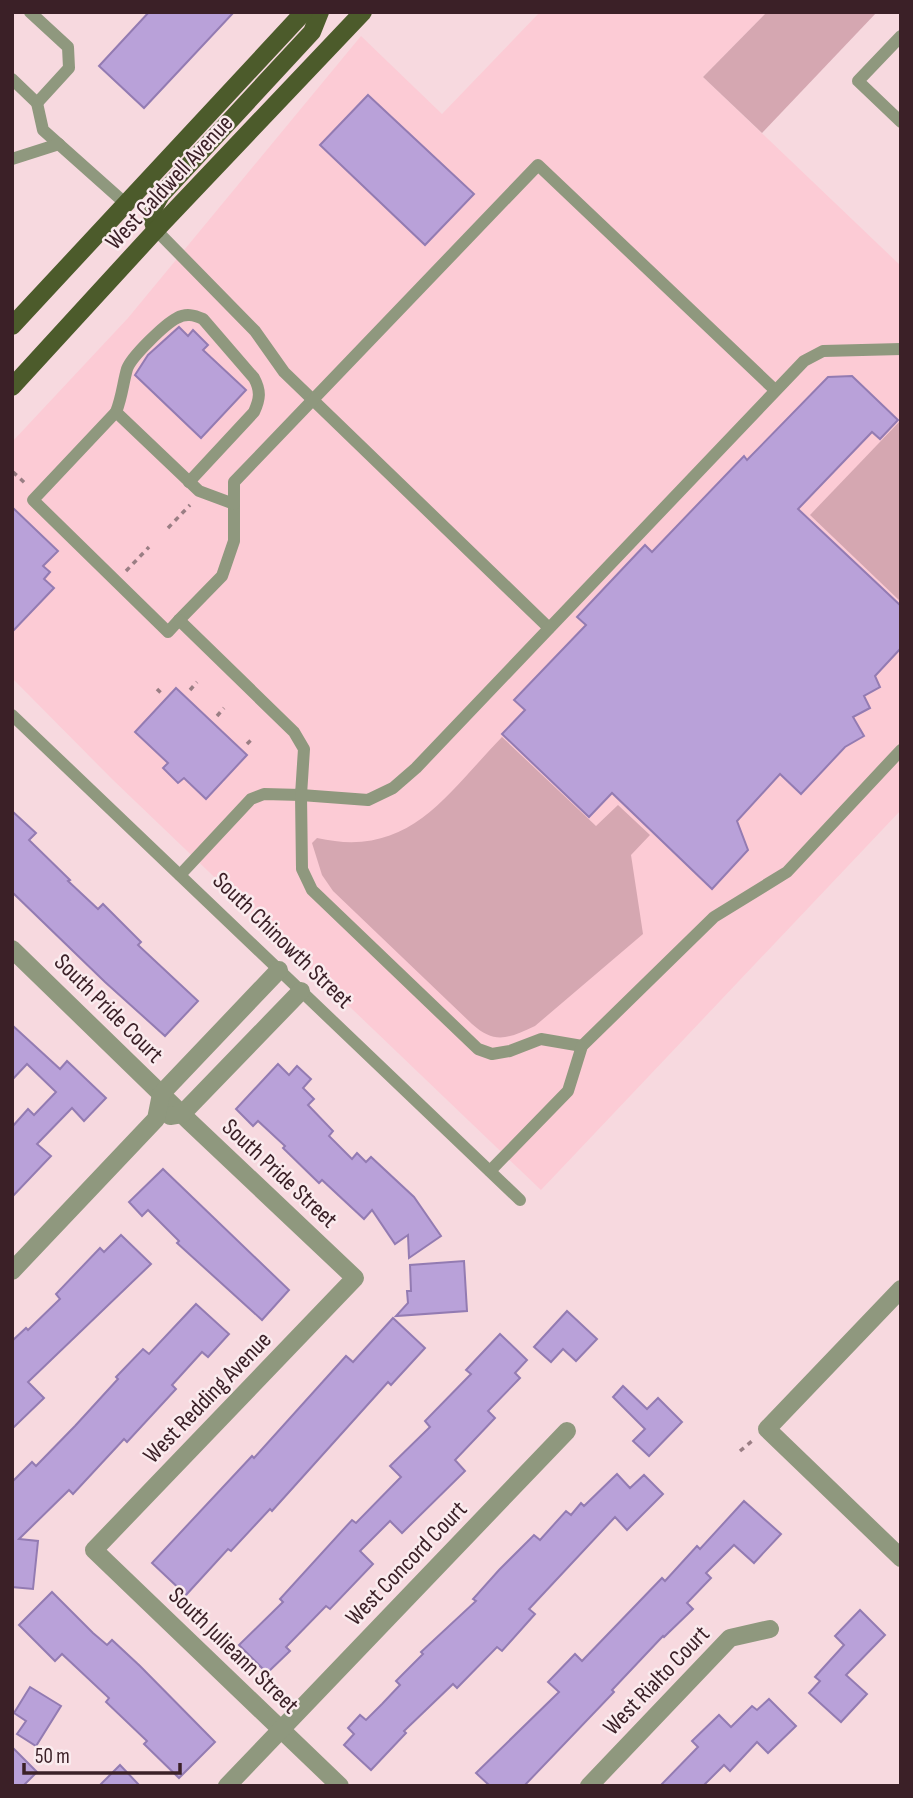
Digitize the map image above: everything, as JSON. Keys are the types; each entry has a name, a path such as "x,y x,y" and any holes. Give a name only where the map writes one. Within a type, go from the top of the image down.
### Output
{"main road":[{"name":"West Caldwell Avenue","path":"12,326 304,12"},
{"path":"156,230 151,220 152,212 161,195 312,32 320,12"},
{"name":"West Caldwell Avenue","path":"12,387 156,230 363,12"}],"street":[{"name":"South Pride Court","path":"12,949 171,1104"},
{"path":"171,1104 279,971"},
{"path":"12,1271 171,1104 301,991"},
{"name":"South Pride Street","path":"171,1104 355,1278"},
{"name":"West Redding Avenue","path":"94,1550 355,1278"},
{"path":"901,1289 767,1429 901,1558"},
{"name":"West Concord Court","path":"227,1786 567,1431"},
{"name":"South Julieann Street","path":"94,1550 340,1786"},
{"name":"West Rialto Court","path":"589,1786 730,1638 770,1629"}],"lane":[{"path":"30,12 68,47 69,68 37,103"},
{"path":"901,36 859,81 901,122"},
{"path":"12,79 37,103 43,130 126,204"},
{"path":"12,159 59,144"},
{"path":"189,482 254,412 260,401 260,389 254,378 203,319 193,314 178,316 128,366 116,411 33,500 168,632 222,576 234,541 234,482 538,165 775,390"},
{"path":"156,230 256,331 284,372 549,628"},
{"path":"180,875 251,799 264,794 368,800 393,788 416,768 804,361 823,351 901,349"},
{"path":"116,411 198,491 234,504"},
{"path":"179,621 294,732 304,749 301,795 302,869 312,890 478,1049 492,1054 541,1040 582,1046"},
{"name":"South Chinowth Street","path":"12,715 520,1200"},
{"path":"490,1171 568,1091 582,1046 714,916 787,872 901,750"}],"path":[{"path":"168,528 191,504"},
{"path":"126,571 149,547"},
{"path":"190,690 197,682"},
{"path":"157,689 162,694"},
{"path":"218,716 224,708"},
{"path":"247,744 254,737"}],"shaded area":[{"path":"540,12 767,12 703,77 901,266 901,810 541,1190 112,779 12,678 12,442 128,318 361,36 442,114"},
{"path":"767,12 877,12 762,133 703,77"},
{"path":"901,420 901,602 810,515"},
{"path":"502,737 596,826 618,805 650,835 631,855 643,934 535,1026 510,1036 495,1037 480,1031 472,1024 333,891 322,875 312,843 317,838 349,842 377,839 401,831 423,818 443,800"}],"building":[{"path":"149,12 234,12 144,108 99,66"},
{"path":"368,95 474,194 425,245 320,145"},
{"path":"179,327 188,336 193,330 208,345 203,350 246,390 201,438 135,375 148,355"},
{"path":"852,376 898,420 880,439 872,432 798,509 901,606 901,648 875,676 880,687 864,696 870,708 853,717 864,736 845,747 801,794 780,774 737,821 748,850 712,889 612,793 589,817 502,734 525,710 514,700 586,625 577,617 645,545 652,552 744,456 747,460 828,377"},
{"path":"12,507 58,551 43,566 50,572 44,579 54,588 12,632"},
{"path":"176,688 247,755 206,799 184,778 178,783 163,768 168,763 135,732"},
{"path":"12,811 36,833 29,840 70,880 68,881 98,909 103,904 141,942 138,945 198,1001 165,1036 12,892"},
{"path":"12,1025 60,1069 67,1061 106,1098 84,1121 72,1108 37,1144 51,1156 12,1197 12,1127 28,1109 34,1115 56,1092 27,1064 12,1080"},
{"path":"278,1064 289,1075 297,1066 311,1079 303,1088 314,1099 308,1105 333,1131 329,1136 352,1159 357,1153 366,1162 371,1157 414,1197 441,1236 409,1258 408,1235 395,1244 372,1210 364,1219 322,1180 319,1183 258,1121 253,1126 236,1109"},
{"path":"163,1169 289,1290 262,1320 177,1243 179,1241 148,1210 142,1216 129,1202"},
{"path":"121,1235 151,1264 28,1382 44,1398 12,1429 12,1341 26,1328 28,1330 60,1299 56,1294 100,1248 104,1252"},
{"path":"464,1261 467,1311 396,1316 408,1303 407,1291 411,1291 410,1265"},
{"path":"196,1304 229,1334 208,1357 202,1352 172,1385 176,1389 127,1442 124,1439 73,1494 69,1490 19,1539 38,1541 33,1589 12,1587 12,1482 32,1462 36,1466 143,1349 149,1354"},
{"path":"567,1311 597,1339 576,1361 563,1349 551,1362 534,1347"},
{"path":"393,1318 425,1348 391,1385 388,1382 272,1511 270,1509 231,1551 228,1549 186,1595 152,1563 252,1456 254,1458 346,1356 353,1362"},
{"path":"500,1334 527,1360 515,1373 520,1378 488,1411 495,1418 455,1460 465,1471 402,1533 390,1521 360,1551 373,1564 330,1609 326,1606 286,1647 290,1651 267,1673 239,1645 283,1602 280,1599 352,1520 356,1523 401,1477 390,1466 430,1427 425,1421 471,1374 466,1370"},
{"path":"623,1386 647,1409 658,1398 682,1422 649,1456 633,1441 645,1429 613,1397"},
{"path":"617,1474 630,1488 644,1475 663,1494 627,1530 615,1517 529,1609 535,1614 502,1651 497,1647 457,1688 453,1684 404,1731 406,1733 371,1770 344,1745 354,1734 348,1728 360,1715 366,1720 382,1704 400,1685 396,1681 423,1654 421,1652 476,1601 473,1599 534,1535 540,1540 566,1511 571,1515 581,1503 584,1506"},
{"path":"744,1501 781,1534 754,1563 734,1545 706,1573 711,1578 687,1603 693,1609 663,1636 612,1690 614,1692 524,1786 490,1786 476,1773 559,1692 548,1682 575,1654 582,1661 662,1578 665,1581 697,1546 700,1549"},
{"path":"52,1592 107,1645 112,1640 215,1742 179,1778 144,1744 147,1741 106,1702 109,1698 62,1654 55,1661 19,1625"},
{"path":"860,1610 885,1635 846,1675 867,1694 841,1722 809,1693 820,1681 815,1677 844,1645 835,1636"},
{"path":"30,1687 61,1706 36,1746 17,1734 26,1721 14,1713"},
{"path":"769,1699 796,1726 768,1753 757,1742 730,1771 724,1765 703,1786 660,1786 698,1747 692,1741 719,1715 731,1727 752,1706 757,1710"},
{"path":"12,1747 37,1772 23,1786 12,1786"},
{"path":"120,1765 140,1786 99,1786"}]}
